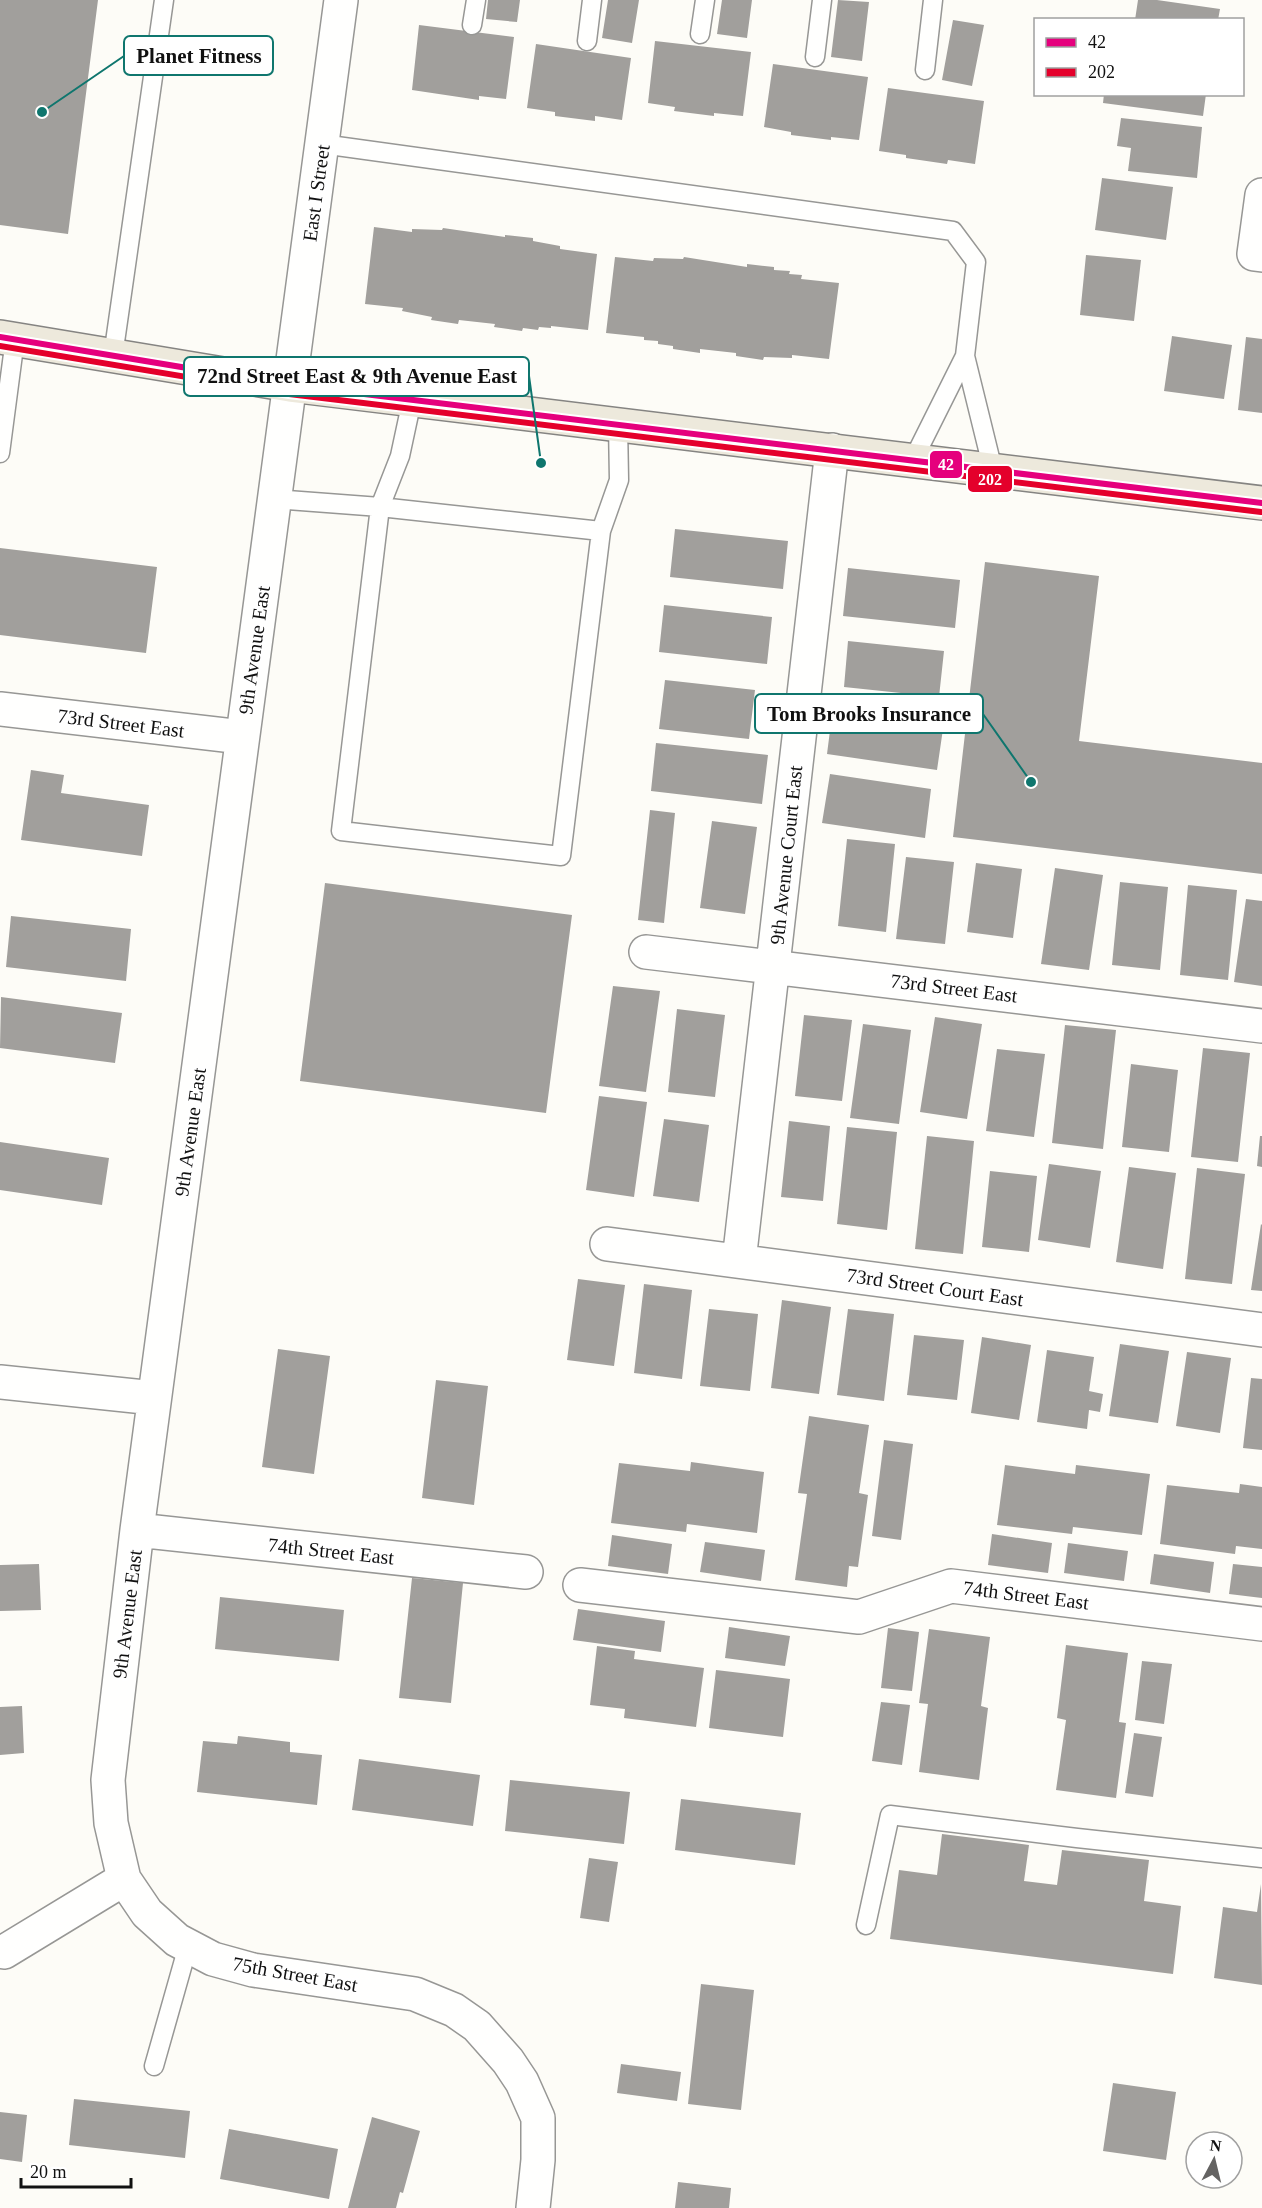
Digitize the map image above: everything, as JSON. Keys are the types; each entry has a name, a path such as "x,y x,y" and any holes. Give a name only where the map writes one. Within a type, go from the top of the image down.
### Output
{"main road":[{"path":"8,338 290,385 1262,503"}],"street":[{"name":"East I Street","path":"290,385 341,0"},
{"path":"1258,255 1262,195"},
{"name":"9th Avenue East","path":"124,1879 111,1823 108,1780 154,1398 290,385"},
{"name":"9th Avenue Court East","path":"739,1260 832,450"},
{"name":"73rd Street East","path":"0,709 242,737"},
{"name":"73rd Street East","path":"646,952 1262,1026"},
{"name":"73rd Street Court East","path":"607,1244 1262,1330"},
{"path":"0,1382 154,1398"},
{"name":"74th Street East","path":"137,1530 526,1572"},
{"name":"74th Street East","path":"580,1586 859,1617 951,1586 1262,1624"},
{"path":"4,1952 124,1879"},
{"name":"75th Street East","path":"124,1879 147,1913 177,1940 213,1959 253,1970 415,1994 454,2010 477,2026 508,2061 522,2082 538,2118 538,2160 532,2208"}],"lane":[{"path":"113,356 165,0"},
{"path":"472,25 476,0"},
{"path":"587,41 592,0"},
{"path":"700,34 705,0"},
{"path":"815,57 822,0"},
{"path":"925,70 933,0"},
{"path":"322,144 953,231 976,262 965,356 913,460"},
{"path":"0,453 8,338"},
{"path":"965,356 993,470"},
{"path":"412,400 399,456 380,507 341,831 561,856 601,531 619,480 618,424"},
{"path":"274,500 380,507 601,531"},
{"path":"866,1925 890,1815 1262,1858"},
{"path":"154,2066 188,1946"}],"building":[{"path":"0,0 98,0 68,234 0,225"},
{"path":"488,0 520,0 517,22 486,19"},
{"path":"608,0 639,0 632,43 602,38"},
{"path":"722,0 752,0 747,38 717,34"},
{"path":"838,0 869,2 862,61 831,57"},
{"path":"1138,0 1157,0 1220,9 1218,18 1135,18"},
{"path":"953,20 984,25 972,86 942,80"},
{"path":"419,25 514,37 506,99 479,96 479,100 412,90"},
{"path":"655,41 751,52 743,116 714,113 714,116 674,111 675,107 648,103"},
{"path":"536,44 631,58 622,120 595,116 595,121 555,116 555,112 527,108"},
{"path":"773,64 868,77 859,140 831,137 831,140 791,135 791,132 764,127"},
{"path":"888,88 984,101 975,164 948,160 947,164 906,158 906,155 879,151"},
{"path":"1104,96 1206,96 1203,116 1103,103"},
{"path":"1121,118 1202,127 1197,178 1128,171 1131,148 1117,146"},
{"path":"1102,178 1173,187 1166,240 1095,230"},
{"path":"374,227 412,232 412,229 442,230 443,228 505,237 505,235 533,238 533,241 560,246 560,249 597,254 588,330 551,326 551,328 539,327 538,330 523,328 522,331 494,327 495,324 459,320 458,324 431,320 432,317 402,311 403,308 365,304"},
{"path":"1086,255 1141,260 1134,321 1080,315"},
{"path":"615,257 653,261 654,258 683,259 684,257 747,267 747,264 774,267 774,270 790,271 789,274 802,275 801,279 839,283 829,359 792,355 792,358 764,357 763,360 736,356 736,353 700,349 700,353 673,349 673,346 658,344 658,341 644,340 644,337 606,333"},
{"path":"1172,336 1232,345 1224,399 1164,391"},
{"path":"1246,337 1262,339 1262,413 1238,410"},
{"path":"675,529 788,541 783,589 670,577"},
{"path":"0,548 157,567 146,653 0,635"},
{"path":"985,562 1099,576 1079,741 1262,763 1262,874 953,837"},
{"path":"848,568 960,580 955,628 843,616"},
{"path":"664,605 772,617 767,664 659,652"},
{"path":"848,641 944,651 939,697 844,687"},
{"path":"665,680 755,690 749,739 659,729"},
{"path":"833,707 944,722 937,770 827,754"},
{"path":"656,743 768,755 762,804 651,791"},
{"path":"31,770 64,775 61,793 149,805 142,856 21,840"},
{"path":"830,774 931,789 925,838 822,823"},
{"path":"650,810 675,813 664,923 638,920"},
{"path":"712,821 757,827 745,914 700,908"},
{"path":"847,839 895,844 886,932 838,926"},
{"path":"906,857 954,862 945,944 896,939"},
{"path":"976,863 1022,869 1013,938 967,932"},
{"path":"1055,868 1103,875 1089,970 1041,964"},
{"path":"1120,882 1168,887 1160,970 1112,965"},
{"path":"325,883 572,915 546,1113 300,1081"},
{"path":"1188,885 1237,890 1228,980 1180,975"},
{"path":"1246,899 1262,901 1262,986 1234,982"},
{"path":"11,916 131,929 126,981 6,967"},
{"path":"613,986 660,991 646,1092 599,1086"},
{"path":"1,997 122,1013 115,1063 0,1048"},
{"path":"677,1009 725,1015 715,1097 668,1092"},
{"path":"804,1015 852,1020 842,1101 795,1096"},
{"path":"935,1017 982,1024 967,1119 920,1112"},
{"path":"863,1024 911,1030 899,1124 850,1118"},
{"path":"1065,1025 1116,1030 1103,1149 1052,1143"},
{"path":"1203,1048 1250,1053 1238,1162 1191,1157"},
{"path":"997,1049 1045,1054 1034,1137 986,1131"},
{"path":"1131,1064 1178,1070 1169,1152 1122,1147"},
{"path":"599,1096 647,1102 634,1197 586,1190"},
{"path":"664,1119 709,1125 699,1202 653,1196"},
{"path":"789,1121 830,1126 823,1201 781,1197"},
{"path":"847,1127 897,1132 887,1230 837,1224"},
{"path":"927,1136 974,1141 963,1254 915,1249"},
{"path":"1260,1136 1262,1136 1262,1167 1257,1166"},
{"path":"0,1142 109,1158 102,1205 0,1190"},
{"path":"1049,1164 1101,1171 1090,1248 1038,1240"},
{"path":"1129,1167 1176,1173 1163,1269 1116,1262"},
{"path":"1197,1168 1245,1174 1232,1284 1185,1279"},
{"path":"990,1171 1037,1176 1029,1252 982,1247"},
{"path":"1262,1225 1262,1291 1251,1290"},
{"path":"578,1279 625,1285 614,1366 567,1360"},
{"path":"644,1284 692,1290 682,1379 634,1373"},
{"path":"782,1300 831,1307 819,1394 771,1388"},
{"path":"709,1309 758,1314 750,1391 700,1386"},
{"path":"848,1309 894,1314 884,1401 837,1395"},
{"path":"914,1335 964,1340 957,1400 907,1395"},
{"path":"982,1337 1031,1345 1019,1420 971,1413"},
{"path":"1120,1344 1169,1351 1158,1423 1109,1416"},
{"path":"278,1349 330,1356 314,1474 262,1467"},
{"path":"1047,1350 1094,1357 1089,1391 1103,1394 1100,1412 1089,1410 1087,1429 1037,1422"},
{"path":"1187,1352 1231,1358 1220,1433 1176,1426"},
{"path":"1251,1378 1262,1379 1262,1450 1243,1448"},
{"path":"436,1380 488,1386 474,1505 422,1498"},
{"path":"809,1416 869,1425 859,1493 868,1495 858,1567 849,1566 847,1587 795,1580 807,1494 798,1493"},
{"path":"884,1440 913,1444 901,1540 872,1536"},
{"path":"691,1462 764,1472 757,1533 687,1524 686,1532 611,1523 619,1463 690,1471"},
{"path":"1005,1465 1075,1474 1076,1465 1150,1474 1142,1535 1073,1527 1072,1534 997,1525"},
{"path":"1240,1484 1262,1487 1262,1549 1236,1546 1235,1554 1160,1544 1167,1485 1239,1493"},
{"path":"992,1534 1052,1543 1048,1573 988,1565"},
{"path":"612,1535 672,1544 668,1574 608,1566"},
{"path":"705,1542 765,1550 761,1581 700,1572"},
{"path":"1068,1543 1128,1551 1124,1581 1064,1573"},
{"path":"1154,1554 1214,1562 1210,1593 1150,1584"},
{"path":"39,1564 41,1610 0,1611 0,1565"},
{"path":"1233,1564 1262,1567 1262,1598 1229,1594"},
{"path":"412,1578 463,1583 451,1703 399,1698"},
{"path":"220,1597 344,1610 339,1661 215,1649"},
{"path":"578,1609 665,1621 661,1652 573,1640"},
{"path":"729,1627 790,1636 785,1666 725,1658"},
{"path":"888,1628 919,1632 912,1691 881,1688"},
{"path":"929,1629 990,1637 981,1706 988,1708 979,1780 919,1772 928,1704 919,1703"},
{"path":"1066,1645 1128,1653 1119,1722 1126,1723 1116,1798 1056,1790 1066,1720 1057,1718"},
{"path":"597,1646 635,1651 634,1659 704,1668 696,1727 624,1718 625,1709 590,1705"},
{"path":"1142,1661 1172,1664 1164,1724 1135,1720"},
{"path":"716,1670 790,1679 783,1737 709,1728"},
{"path":"881,1702 910,1705 902,1765 872,1761"},
{"path":"22,1706 24,1753 0,1755 0,1707"},
{"path":"1134,1733 1162,1737 1153,1797 1125,1793"},
{"path":"238,1736 290,1742 290,1752 322,1755 317,1805 197,1792 203,1741 237,1744"},
{"path":"359,1759 480,1775 473,1826 352,1810"},
{"path":"510,1780 630,1792 624,1844 505,1831"},
{"path":"681,1799 801,1813 795,1865 675,1850"},
{"path":"942,1834 1029,1845 1024,1881 1057,1885 1062,1850 1149,1860 1144,1901 1181,1906 1173,1974 890,1939 899,1870 937,1875"},
{"path":"589,1858 618,1862 609,1922 580,1918"},
{"path":"1261,1884 1262,1985 1214,1978 1223,1907 1257,1912"},
{"path":"701,1984 754,1990 741,2110 688,2104"},
{"path":"621,2064 681,2072 677,2101 617,2093"},
{"path":"1113,2083 1176,2092 1166,2160 1103,2151"},
{"path":"74,2099 190,2111 185,2158 69,2145"},
{"path":"0,2112 27,2115 22,2162 0,2159"},
{"path":"372,2117 420,2131 403,2193 400,2192 396,2208 348,2208"},
{"path":"229,2129 338,2149 329,2199 220,2179"},
{"path":"678,2182 731,2188 729,2208 675,2208"}],"transit line":[{"name":"42","path":"0,337 290,385 1262,503"},
{"name":"202","path":"0,346 289,394 1261,512"}],"place":[{"name":"Planet Fitness","path":"42,112"},
{"name":"72nd Street East & 9th Avenue East","path":"541,463"},
{"name":"Tom Brooks Insurance","path":"1031,782"}]}
